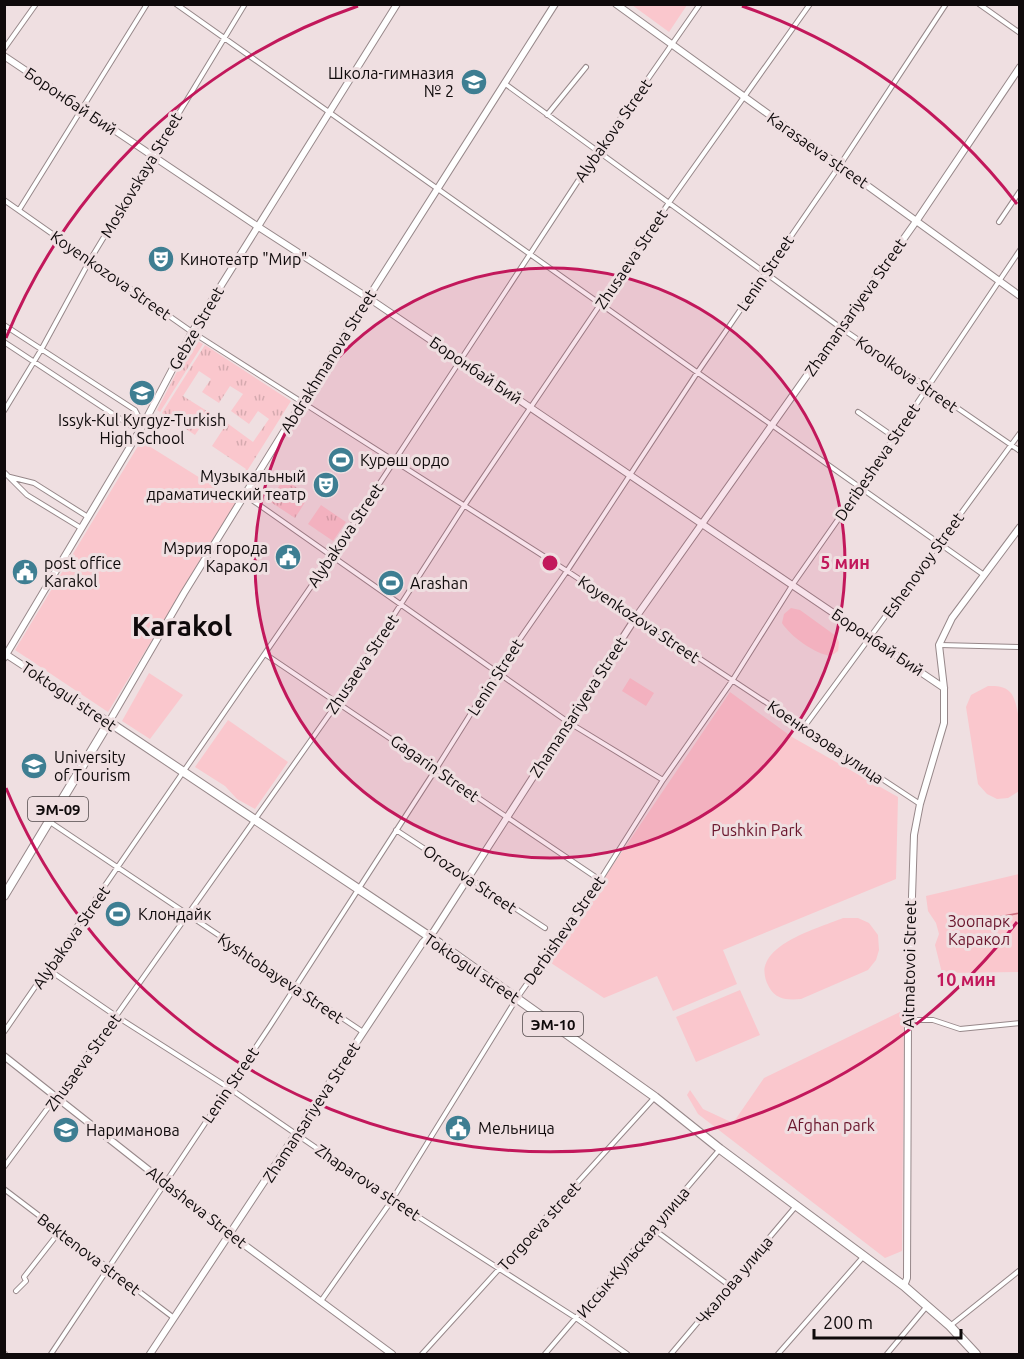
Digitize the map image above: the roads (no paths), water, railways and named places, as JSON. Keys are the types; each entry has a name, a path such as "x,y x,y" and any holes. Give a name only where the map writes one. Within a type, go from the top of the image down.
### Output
{"highway":[{"name":"Toktogul street","path":"109,722 517,998 655,1097 720,1149 904,1286 950,1326 976,1354"},
{"name":"ЭМ-09","path":"4,896 109,722"}],"main road":[{"name":"Abdrakhmanova Street","path":"109,722 302,401 555,4"},
{"name":"Karasaeva street","path":"616,4 1020,296"},
{"name":"Gebze Street","path":"5,655 143,425 192,332 396,5"},
{"name":"Боронбай Бий","path":"4,56 631,474 944,688"},
{"name":"Zhamansariyeva Street","path":"150,1354 434,931 636,617 917,220 1020,67"},
{"path":"939,645 952,618 1020,527"},
{"name":"Aitmatovoi Street","path":"904,1286 907,1278 908,1020 914,836 920,804 944,723 944,688 939,645"},
{"name":"Toktogul street","path":"5,655 109,722"},
{"name":"Aldasheva Street","path":"4,1056 231,1235 392,1354"}],"street":[{"path":"4,50 36,4"},
{"path":"19,210 147,4"},
{"path":"176,4 984,575"},
{"name":"Moskovskaya Street","path":"4,411 152,155 245,4"},
{"name":"Alybakova Street","path":"4,1032 332,556 597,152 700,4"},
{"name":"Zhusaeva Street","path":"4,1167 117,1016 338,702 464,506 668,204 810,4"},
{"name":"Lenin Street","path":"51,1354 229,1088 497,672 567,571 765,272 840,165 946,4"},
{"path":"979,4 1020,33"},
{"path":"547,115 586,67"},
{"name":"Korolkova Street","path":"504,83 841,328 1020,451"},
{"path":"999,222 1020,191"},
{"name":"Koyenkozova Street","path":"4,200 192,332 567,571 732,681"},
{"name":"Deribesheva Street","path":"732,681 793,584 1020,250"},
{"path":"4,325 135,410 143,425 131,426 4,342"},
{"path":"858,412 894,437"},
{"name":"Eshenovoy Street","path":"804,727 1020,433"},
{"path":"4,472 27,495 81,529"},
{"path":"10,477 34,483 89,517"},
{"path":"244,495 568,722 663,780"},
{"path":"939,645 1020,647"},
{"name":"Gagarin Street","path":"264,654 600,880"},
{"name":"Коенкозова улица","path":"732,681 920,804"},
{"name":"Derbisheva Street","path":"320,1302 392,1200 517,998 600,880 663,780 732,681"},
{"name":"Kyshtobayeva Street","path":"50,822 364,1033"},
{"name":"Orozova Street","path":"396,830 544,928"},
{"name":"Zhaparova street","path":"48,970 229,1088 392,1200 576,1318 627,1354"},
{"path":"908,1020 933,1020 960,1029 1020,1023"},
{"name":"Torgoeva street","path":"423,1354 655,1097"},
{"name":"Иссык-Кульская улица","path":"545,1354 720,1149"},
{"name":"Bektenova street","path":"4,1189 175,1318"},
{"name":"Чкалова улица","path":"671,1354 797,1206"},
{"path":"652,1228 730,1286"},
{"path":"16,1291 26,1281 24,1277 60,1232"},
{"path":"778,1354 864,1257"},
{"path":"950,1326 1020,1270"},
{"path":"887,1354 927,1306"}],"waterway":[{"path":"967,923 1020,913"}],"place":[{"name":"Школа-гимназия № 2","path":"474,82"},
{"name":"Кинотеатр \"Мир\"","path":"161,259"},
{"name":"Issyk-Kul Kyrgyz-Turkish High School","path":"142,393"},
{"name":"Курөш ордо","path":"341,460"},
{"name":"Музыкальный драматический театр","path":"326,485"},
{"name":"Мэрия города Каракол","path":"288,557"},
{"name":"post office Karakol","path":"25,572"},
{"name":"Arashan","path":"391,583"},
{"name":"University of Tourism","path":"34,766"},
{"name":"Клондайк","path":"118,914"},
{"name":"Мельница","path":"458,1128"},
{"name":"Нариманова","path":"66,1130"}],"district":[{"name":"Karakol","path":"182,625"}],"park label":[{"name":"Pushkin Park","path":"757,830"},
{"name":"Зоопарк Каракол","path":"979,930"},
{"name":"Afghan park","path":"831,1125"}]}
